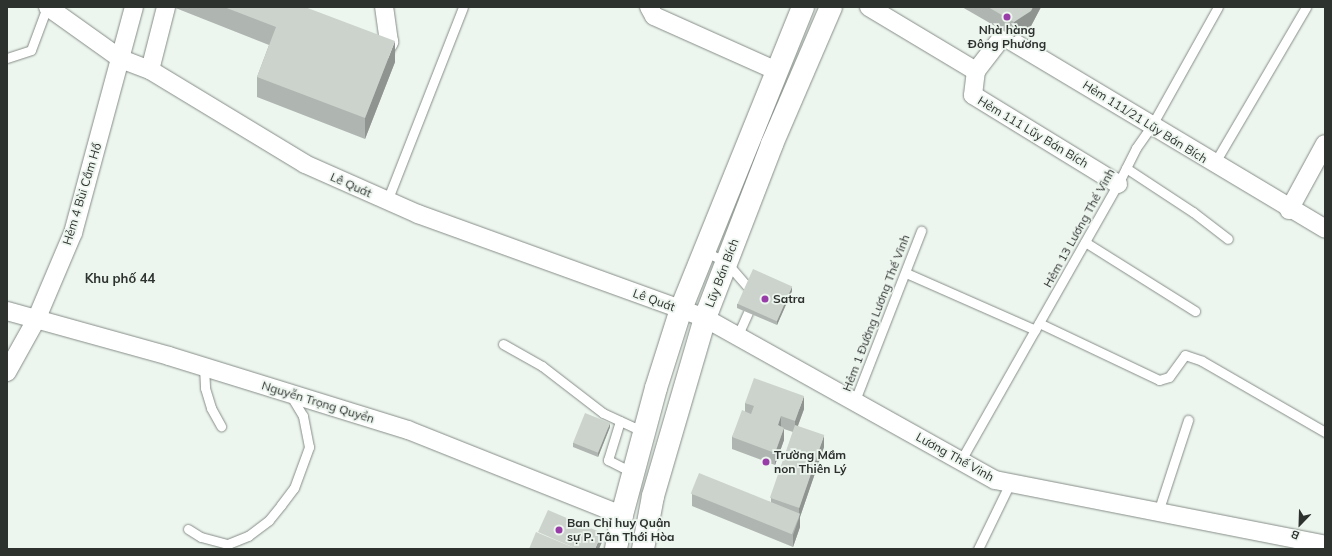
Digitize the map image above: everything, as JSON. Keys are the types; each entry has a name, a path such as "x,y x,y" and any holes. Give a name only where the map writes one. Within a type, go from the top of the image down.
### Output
{"main road":[{"name":"Lũy Bán Bích","path":"616,549 622,515 681,309 803,7"},
{"name":"Lũy Bán Bích","path":"643,549 654,496 705,318 772,144 831,7"}],"street":[{"name":"Lê Quát","path":"47,7 121,59 150,70 305,164 387,201 705,318"},
{"name":"Hẻm 4 Bùi Cầm Hổ","path":"7,372 36,320 72,233 121,59 134,7"},
{"path":"150,70 166,7"},
{"path":"383,53 388,42 384,7"},
{"path":"649,7 654,16 777,71"},
{"path":"869,7 976,71"},
{"name":"Hẻm 111/21 Lũy Bán Bích","path":"976,71 1003,36 1289,210 1325,229"},
{"name":"Hẻm 111 Lũy Bán Bích","path":"976,71 973,96 1122,176"},
{"path":"1289,210 1325,144"},
{"name":"Nguyễn Trọng Quyền","path":"7,311 204,367 408,430 622,515"},
{"name":"Lương Thế Vinh","path":"705,318 854,403 961,460 995,480 1325,545"}],"lane":[{"path":"7,58 31,50 47,7"},
{"path":"387,201 463,7"},
{"name":"Hẻm 13 Lương Thế Vinh","path":"961,460 1085,242 1136,148 1152,126 1218,7"},
{"path":"1214,164 1306,7"},
{"path":"1122,176 1193,212 1228,239"},
{"name":"Hẻm 1 Đường Lương Thế Vinh","path":"854,403 906,273 921,231"},
{"path":"1085,242 1195,311"},
{"path":"704,251 726,262 747,286"},
{"path":"906,273 1037,326 1159,380 1169,377 1185,355 1202,360 1325,432"},
{"path":"737,337 748,312"},
{"path":"503,344 542,366 582,400 645,433"},
{"path":"204,367 205,388 211,408 222,426"},
{"path":"188,529 201,537 228,544 248,536 269,520 294,488 309,447 303,416 290,394"},
{"path":"1158,512 1188,420"},
{"path":"620,421 608,460 634,473"},
{"path":"978,549 1010,484"}],"building":[{"path":"224,7 305,7 395,41 365,118 257,77 276,27"},
{"path":"988,7 1033,7 1031,11 1014,22"},
{"name":"Satra","path":"753,269 792,286 777,321 738,304"},
{"path":"754,378 804,396 795,421 781,416 778,425 784,428 775,453 732,437 742,410 751,414 754,406 745,403"},
{"path":"585,413 610,423 598,453 573,443"},
{"path":"795,425 824,435 799,508 770,498"},
{"path":"699,473 800,514 792,534 691,493"},
{"name":"Ban Chỉ huy Quân sự P. Tân Thới Hòa","path":"548,510 602,533 595,549 577,549 538,532"},
{"path":"536,532 577,549 529,549"}],"place":[{"name":"Nhà hàng Đông Phương","path":"1007,17"},
{"name":"Satra","path":"765,299"},
{"name":"Trường Mầm non Thiên Lý","path":"766,462"},
{"name":"Ban Chỉ huy Quân sự P. Tân Thới Hòa","path":"559,530"}],"district":[{"name":"Khu phố 44","path":"120,278"}]}
